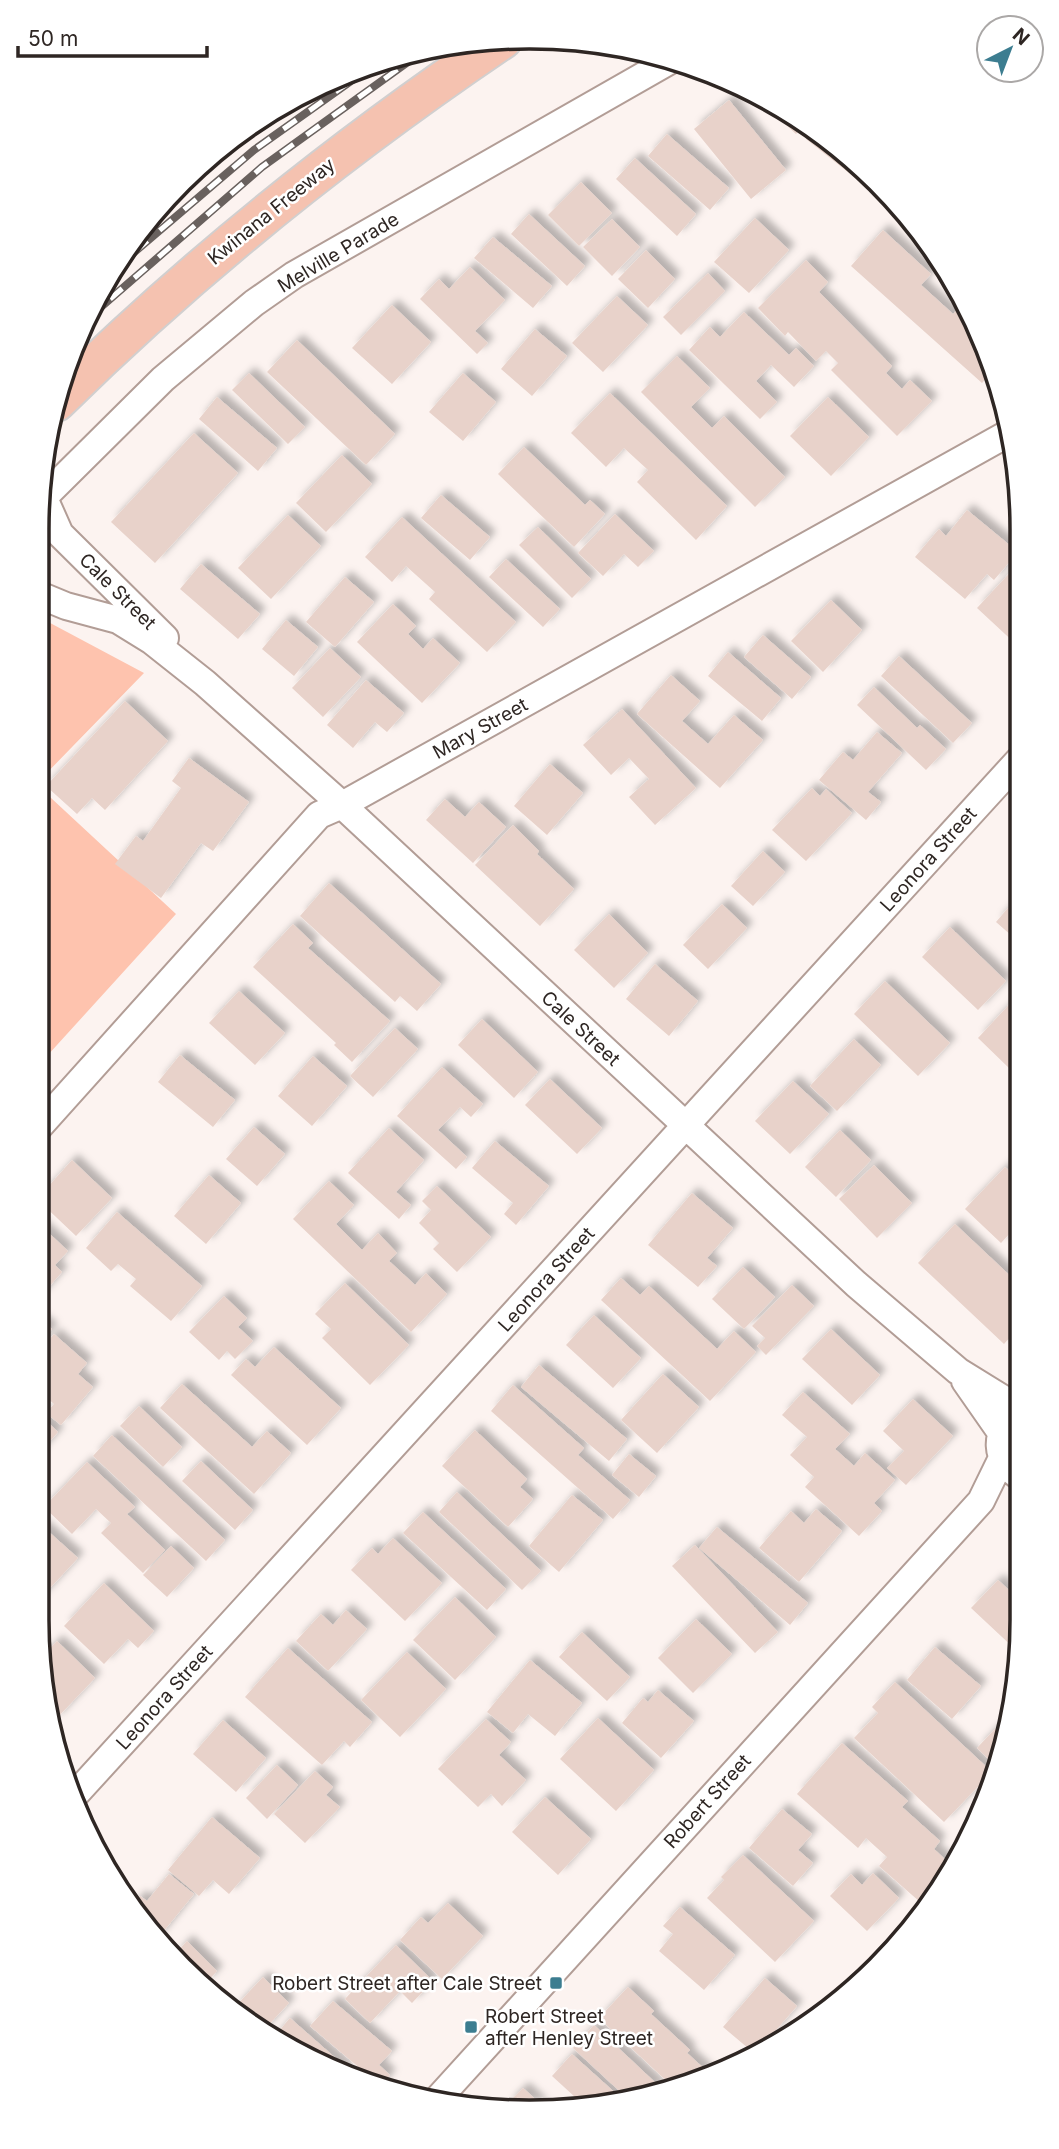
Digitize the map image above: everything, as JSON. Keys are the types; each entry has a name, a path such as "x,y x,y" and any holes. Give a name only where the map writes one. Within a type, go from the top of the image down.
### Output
{"highway":[{"name":"Kwinana Freeway","path":"71,387 197,270 301,185 388,119 485,51"}],"street":[{"name":"Melville Parade","path":"51,491 163,379 264,296 294,275 659,67"},
{"name":"Mary Street","path":"49,1116 319,815 342,806 1001,437"},
{"name":"Cale Street","path":"49,514 60,534 148,619 205,683"},
{"name":"Cale Street","path":"49,599 118,620 152,641 205,683 342,806 856,1284 958,1371 1010,1405"},
{"name":"Leonora Street","path":"81,1789 1010,770"},
{"name":"Cale Street","path":"958,1371 1002,1446 1010,1470"},
{"name":"Robert Street","path":"444,2092 981,1501 1010,1421"},
{"name":"Robert Street","path":"981,1501 1010,1490"}],"shaded area":[{"path":"49,622 144,673 49,771"},
{"path":"49,796 176,914 49,1054"}],"building":[{"path":"729,100 786,170 751,199 694,129"},
{"path":"780,120 798,132 796,134"},
{"path":"667,134 729,188 710,210 648,156"},
{"path":"806,139 822,148 862,183"},
{"path":"635,158 696,214 677,236 616,179"},
{"path":"581,182 612,213 579,246 548,215"},
{"path":"529,214 585,266 567,286 511,234"},
{"path":"755,218 789,250 749,293 714,262"},
{"path":"612,219 640,247 612,276 583,247"},
{"path":"883,230 931,274 921,285 953,314 957,310 985,379 982,383 851,266"},
{"path":"493,237 552,286 533,308 474,258"},
{"path":"646,250 675,279 648,308 618,279"},
{"path":"806,260 828,282 819,292 892,366 886,373 902,389 910,380 932,401 897,436 831,370 838,363 826,351 816,361 788,332 785,336 758,308"},
{"path":"470,267 505,300 475,331 488,343 477,354 420,299 439,279 449,289"},
{"path":"708,273 725,291 681,335 663,317"},
{"path":"617,296 648,325 603,372 572,343"},
{"path":"392,305 431,342 392,384 352,348"},
{"path":"744,312 789,355 796,348 814,366 794,387 771,365 756,381 777,402 760,419 689,350 710,327 720,337"},
{"path":"535,329 567,356 532,396 501,369"},
{"path":"297,340 395,434 366,465 267,372"},
{"path":"677,356 710,388 691,407 712,428 724,416 785,477 755,507 641,392"},
{"path":"249,373 305,427 288,444 232,390"},
{"path":"463,373 496,402 463,441 429,412"},
{"path":"610,393 727,506 696,540 637,482 648,470 624,448 606,467 571,433"},
{"path":"217,397 277,448 258,471 199,419"},
{"path":"828,397 869,437 831,476 790,436"},
{"path":"194,433 238,473 155,563 111,522"},
{"path":"524,447 585,505 590,500 605,514 574,547 498,474"},
{"path":"342,455 372,484 326,532 296,503"},
{"path":"441,495 490,537 470,560 421,518"},
{"path":"967,510 1010,545 1010,561 994,580 987,574 965,599 915,557 939,529 946,536"},
{"path":"615,514 654,551 638,567 624,554 603,576 578,553"},
{"path":"288,515 321,546 271,599 238,568"},
{"path":"402,517 516,622 487,652 429,599 435,592 406,566 392,582 365,557"},
{"path":"538,527 591,579 572,598 519,545"},
{"path":"506,559 560,609 543,627 489,577"},
{"path":"201,564 260,614 238,639 180,589"},
{"path":"1010,573 1010,639 977,608"},
{"path":"345,577 374,602 335,647 306,622"},
{"path":"831,600 862,630 823,672 791,641"},
{"path":"393,604 416,626 408,634 423,649 433,638 460,663 422,703 357,642"},
{"path":"286,620 318,647 294,676 262,649"},
{"path":"763,635 811,677 792,699 744,657"},
{"path":"330,648 361,677 323,717 292,688"},
{"path":"728,652 781,698 762,721 708,676"},
{"path":"899,656 972,723 953,743 881,676"},
{"path":"671,675 700,701 682,721 708,744 734,715 763,740 720,788 637,714"},
{"path":"366,680 404,713 387,732 375,722 353,748 327,725"},
{"path":"874,687 917,728 920,725 946,749 926,770 857,705"},
{"path":"125,701 168,741 105,810 92,798 77,814 49,789 49,783"},
{"path":"622,709 696,788 655,825 629,797 649,779 629,758 611,775 583,745"},
{"path":"877,732 902,753 868,792 881,802 866,820 819,780 843,752 853,760"},
{"path":"189,758 249,802 213,851 201,843 161,898 115,864 136,836 143,841 181,788 172,781"},
{"path":"550,764 583,793 547,835 514,806"},
{"path":"812,788 820,796 826,789 852,813 806,861 772,830"},
{"path":"445,799 465,817 479,802 506,827 473,863 426,820"},
{"path":"513,825 539,851 537,854 574,889 540,926 475,865"},
{"path":"763,851 785,872 753,906 731,886"},
{"path":"329,883 441,984 417,1011 400,996 395,1002 300,916"},
{"path":"722,904 747,928 708,969 683,945"},
{"path":"1010,906 1010,934 996,922"},
{"path":"609,914 648,953 614,988 574,950"},
{"path":"293,924 313,943 308,948 390,1021 352,1062 334,1045 336,1043 253,967"},
{"path":"950,927 1006,981 978,1010 922,957"},
{"path":"655,964 698,1001 669,1036 626,999"},
{"path":"885,981 950,1043 918,1076 854,1014"},
{"path":"239,991 285,1033 255,1065 209,1023"},
{"path":"1010,1004 1010,1069 978,1038"},
{"path":"482,1019 538,1072 514,1098 458,1045"},
{"path":"395,1028 418,1049 373,1097 350,1076"},
{"path":"854,1039 881,1065 837,1111 810,1086"},
{"path":"180,1055 235,1100 213,1127 158,1082"},
{"path":"313,1056 347,1086 312,1126 278,1096"},
{"path":"442,1067 483,1104 471,1117 460,1107 438,1130 467,1157 456,1169 397,1116"},
{"path":"550,1079 602,1128 577,1154 525,1105"},
{"path":"793,1081 829,1114 790,1154 755,1121"},
{"path":"254,1127 285,1154 257,1186 226,1159"},
{"path":"389,1128 424,1160 396,1192 411,1205 399,1219 348,1173"},
{"path":"840,1130 871,1160 836,1197 805,1167"},
{"path":"495,1141 549,1186 516,1225 504,1214 513,1203 472,1168"},
{"path":"72,1160 112,1198 76,1236 49,1210 49,1186"},
{"path":"874,1165 912,1203 877,1238 839,1199"},
{"path":"1005,1167 1010,1171 1010,1233 1001,1243 965,1209"},
{"path":"209,1175 241,1203 206,1244 174,1216"},
{"path":"329,1181 354,1205 336,1224 362,1250 378,1233 397,1253 389,1261 415,1285 426,1273 447,1294 411,1332 293,1219"},
{"path":"437,1186 491,1237 457,1272 433,1249 439,1243 419,1223 431,1210 422,1201"},
{"path":"692,1193 733,1228 707,1258 717,1266 698,1287 648,1245"},
{"path":"117,1212 202,1286 171,1321 130,1286 136,1279 118,1264 111,1271 86,1248"},
{"path":"955,1224 1010,1276 1010,1337 1004,1344 918,1263"},
{"path":"49,1233 68,1251 55,1265 62,1272 49,1287"},
{"path":"743,1267 775,1297 744,1329 712,1299"},
{"path":"621,1278 640,1295 649,1286 717,1349 734,1331 756,1352 710,1401 601,1300"},
{"path":"345,1283 409,1345 370,1385 322,1338 331,1329 315,1314"},
{"path":"792,1285 814,1306 766,1355 757,1346 765,1338 752,1326"},
{"path":"224,1296 247,1318 238,1327 253,1341 235,1359 227,1351 219,1360 189,1332"},
{"path":"594,1315 641,1358 613,1388 566,1345"},
{"path":"831,1329 880,1375 852,1405 802,1359"},
{"path":"54,1334 87,1363 78,1374 93,1387 61,1425 49,1415 49,1410 54,1404 49,1400 49,1340"},
{"path":"274,1347 341,1408 307,1445 231,1375 246,1359 255,1367"},
{"path":"539,1365 627,1439 609,1461 521,1387"},
{"path":"663,1374 699,1407 657,1453 621,1420"},
{"path":"182,1384 252,1447 267,1431 291,1453 254,1494 160,1408"},
{"path":"513,1385 584,1448 578,1455 630,1500 613,1519 491,1411"},
{"path":"803,1392 850,1434 835,1449 854,1466 865,1453 895,1480 874,1503 882,1511 859,1536 805,1487 814,1477 790,1455 807,1437 782,1415"},
{"path":"913,1399 953,1436 906,1485 887,1468 904,1451 883,1431"},
{"path":"139,1406 182,1447 163,1467 120,1426"},
{"path":"49,1423 58,1432 49,1442"},
{"path":"475,1430 527,1479 520,1487 533,1499 508,1527 442,1466"},
{"path":"112,1435 225,1540 206,1561 93,1456"},
{"path":"629,1454 656,1476 639,1497 612,1475"},
{"path":"201,1461 253,1510 235,1530 182,1481"},
{"path":"87,1462 135,1507 127,1514 165,1550 143,1573 101,1533 111,1523 96,1509 72,1534 49,1512 49,1502"},
{"path":"457,1492 541,1571 522,1590 439,1512"},
{"path":"572,1495 603,1520 559,1572 529,1546"},
{"path":"816,1509 842,1531 799,1582 759,1548 791,1511 804,1523"},
{"path":"423,1512 506,1589 487,1610 403,1533"},
{"path":"717,1527 808,1603 790,1625 699,1548"},
{"path":"49,1532 78,1558 49,1589"},
{"path":"393,1538 442,1583 405,1621 351,1570 372,1548 378,1554"},
{"path":"695,1545 778,1632 755,1653 672,1566"},
{"path":"171,1546 194,1568 167,1597 143,1575"},
{"path":"998,1580 1010,1591 1009,1644 971,1608"},
{"path":"104,1583 154,1631 138,1648 128,1639 104,1664 64,1626"},
{"path":"455,1597 496,1637 455,1680 413,1640"},
{"path":"346,1610 367,1629 328,1671 296,1641 321,1614 333,1625"},
{"path":"696,1619 732,1654 693,1693 658,1658"},
{"path":"582,1632 630,1677 607,1701 559,1657"},
{"path":"57,1641 95,1678 59,1716 53,1682 50,1648"},
{"path":"935,1647 981,1686 952,1719 907,1680"},
{"path":"288,1648 372,1722 350,1747 344,1741 322,1765 245,1697"},
{"path":"407,1652 446,1689 400,1737 361,1700"},
{"path":"530,1660 582,1703 555,1736 528,1714 513,1733 487,1712"},
{"path":"895,1682 986,1767 980,1784 944,1822 854,1738 878,1713 872,1707"},
{"path":"658,1690 694,1721 661,1758 622,1723 643,1698 648,1702"},
{"path":"598,1718 654,1770 616,1811 560,1759"},
{"path":"486,1719 511,1742 499,1755 526,1780 502,1806 491,1794 478,1807 438,1769"},
{"path":"223,1720 266,1758 236,1792 193,1754"},
{"path":"998,1726 989,1759 977,1748"},
{"path":"842,1743 908,1801 902,1807 940,1841 934,1849 946,1860 919,1901 879,1866 887,1857 866,1838 858,1848 797,1794"},
{"path":"277,1765 298,1785 267,1819 246,1798"},
{"path":"315,1771 333,1787 326,1795 340,1807 305,1843 274,1814"},
{"path":"545,1797 591,1839 558,1875 512,1832"},
{"path":"782,1809 812,1834 798,1850 813,1863 793,1886 749,1848"},
{"path":"212,1817 260,1858 229,1894 213,1880 199,1896 168,1870"},
{"path":"743,1855 814,1921 775,1962 707,1898 724,1880 721,1877"},
{"path":"873,1873 899,1898 867,1931 830,1896 851,1874 862,1885"},
{"path":"169,1874 194,1894 164,1931 138,1898 140,1896 147,1901"},
{"path":"448,1903 483,1936 442,1979 400,1940 421,1917 428,1923"},
{"path":"680,1907 735,1955 704,1990 659,1951 673,1934 663,1926"},
{"path":"187,1941 217,1971 210,1978 180,1949"},
{"path":"396,1945 433,1981 412,2003 400,1991 370,2023 345,1999"},
{"path":"263,1977 289,2003 270,2024 239,2002"},
{"path":"765,1978 797,2006 772,2035 747,2047 723,2027"},
{"path":"628,1987 654,2011 651,2014 690,2050 687,2053 702,2067 666,2080 599,2018"},
{"path":"333,2001 392,2051 379,2065 390,2075 387,2078 360,2068 310,2026"},
{"path":"290,2018 336,2059 289,2036 280,2030"},
{"path":"594,2025 656,2083 620,2091 573,2048"},
{"path":"572,2054 615,2092 576,2098 552,2076"},
{"path":"523,2088 536,2100 530,2100 512,2099"}],"railway":[{"path":"106,302 262,167 403,66"},
{"path":"142,245 254,150 341,88"}],"place":[{"name":"Robert Street after Cale Street","path":"556,1983"},
{"name":"Robert Street after Henley Street","path":"471,2027"}]}
